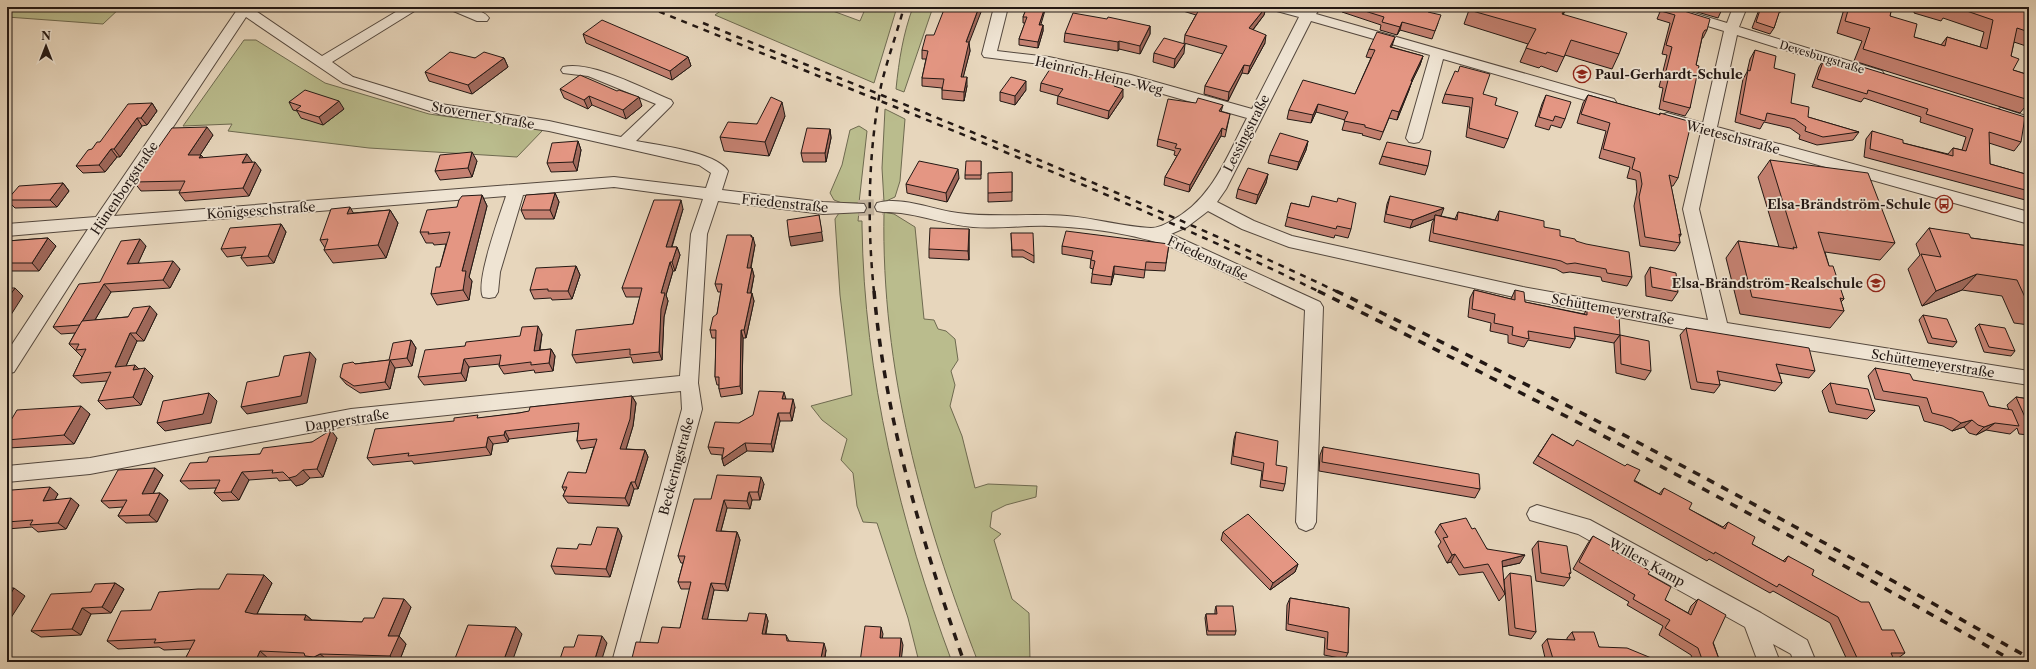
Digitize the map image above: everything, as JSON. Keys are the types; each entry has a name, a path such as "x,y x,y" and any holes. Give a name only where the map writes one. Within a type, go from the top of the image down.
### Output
{"street":[{"path":"322,62 414,7"},
{"path":"456,7 482,18"},
{"name":"Heinrich-Heine-Weg","path":"1001,7 989,54 1049,61 1109,75 1255,115"},
{"path":"1278,7 1310,12 1438,53 1626,107"},
{"name":"Devesburgstraße","path":"1660,7 1732,28 1892,79"},
{"path":"1719,329 1691,209 1732,28 1740,7"},
{"name":"Stoverner Straße","path":"242,9 348,80 438,109 549,126 704,161 720,171 713,195"},
{"name":"Hünenborgstraße","path":"7,367 242,9"},
{"name":"Lessingstraße","path":"1153,234 1176,226 1207,204 1218,189 1255,115 1310,12"},
{"path":"1414,138 1438,53"},
{"path":"568,70 591,72 666,103 624,143"},
{"path":"1991,110 2029,122"},
{"name":"Wieteschstraße","path":"1656,115 2029,218"},
{"name":"Königseschstraße","path":"7,230 614,182 713,195"},
{"path":"489,292 490,272 516,190"},
{"name":"Friedenstraße","path":"713,195 823,208 858,208"},
{"name":"Beckeringstraße","path":"623,662 692,409 689,383 699,234 713,195"},
{"name":"Schüttemeyerstraße","path":"1207,204 1248,225 1289,241 1522,293 1719,329 2029,378"},
{"name":"Friedenstraße","path":"883,208 901,208 950,218 974,221 1049,220 1083,223 1153,234 1177,243 1314,307 1306,522"},
{"name":"Dapperstraße","path":"7,474 97,465 351,417 689,383"},
{"name":"Willers Kamp","path":"1537,514 1583,526 1799,647 1805,662"},
{"path":"1752,620 1770,662"}],"green space":[{"path":"7,7 121,7 103,24 7,17"},
{"path":"726,7 822,7 860,21 866,7 897,7 874,83 715,15"},
{"path":"913,7 933,7 904,92 896,89 902,47"},
{"path":"244,40 256,40 325,83 429,114 543,130 517,157 369,148 228,131 232,124 183,126"},
{"path":"885,109 905,119 900,181 895,197 884,202 882,168"},
{"path":"859,126 867,131 859,203 842,203 834,200 830,193 842,165 850,130"},
{"path":"859,212 858,221 862,221 864,282 870,337 888,448 916,556 952,662 919,662 908,618 877,523 863,522 857,506 853,473 841,460 847,439 822,420 811,406 852,395 840,295 835,219 839,213"},
{"path":"884,212 894,214 915,227 924,319 934,320 938,329 946,331 955,339 958,360 951,371 955,385 950,406 962,436 975,488 988,484 1037,486 1036,497 1006,505 992,512 990,527 1001,534 994,540 1012,599 1029,613 1030,662 978,662 939,553 909,442 898,385 890,328 885,270"}],"building":[{"path":"945,7 979,7 966,42 969,42 961,77 967,77 964,92 942,90 944,79 922,78 928,51 922,50 926,35 934,35"},
{"path":"1027,7 1045,7 1039,25 1043,25 1038,42 1019,39 1027,17 1023,17"},
{"path":"1196,7 1266,7 1249,28 1266,35 1250,66 1244,65 1229,92 1205,86 1227,46 1185,35 1200,8"},
{"path":"1352,7 1431,7 1428,12 1441,15 1435,31 1402,22 1400,27 1382,22 1384,17"},
{"path":"1471,7 1566,7 1562,14 1627,33 1619,54 1571,40 1564,57 1547,52 1546,54 1526,48 1536,29 1469,10"},
{"path":"1663,7 1671,7 1710,19 1707,30 1703,33 1696,65 1699,66 1690,108 1663,101 1668,80 1664,79 1672,47 1666,45 1675,15 1661,11"},
{"path":"1706,7 1723,7 1722,11"},
{"path":"1761,7 1781,7 1774,28 1756,22"},
{"path":"1849,7 1892,7 1890,16 1917,24 1914,37 1945,46 1947,37 1987,49 1993,20 1955,7 2022,7 2029,9 2029,32 2017,28 2011,56 2019,59 2013,70 2029,75 2029,100 1863,49 1870,28 1845,21"},
{"path":"1073,13 1107,19 1108,17 1150,26 1140,46 1119,41 1065,33"},
{"path":"602,20 688,57 670,71 583,34"},
{"path":"1377,32 1395,37 1390,47 1423,56 1399,112 1392,110 1383,132 1365,127 1365,125 1344,121 1348,112 1318,104 1313,115 1289,110 1303,80 1355,94 1375,50 1369,49"},
{"path":"1164,38 1185,44 1175,59 1154,53"},
{"path":"1755,50 1776,56 1774,68 1795,74 1791,103 1809,107 1808,117 1859,132 1823,137 1805,131 1806,127 1795,119 1767,113 1765,121 1740,114 1748,70 1750,71"},
{"path":"450,52 475,58 484,52 504,58 468,85 425,72"},
{"path":"1824,59 1855,67 1856,65 2025,117 2021,142 1989,132 1990,164 2029,175 2029,191 1870,149 1872,131 1903,140 1903,143 1953,156 1953,148 1966,151 1973,129 1926,114 1928,109 1868,90 1867,94 1817,79"},
{"path":"1460,66 1490,74 1483,94 1497,98 1495,105 1518,112 1508,139 1469,128 1473,98 1445,94 1455,71 1458,72"},
{"path":"1050,69 1089,78 1090,76 1116,82 1114,86 1123,89 1109,111 1058,96 1063,89 1041,83"},
{"path":"580,75 617,91 619,90 639,97 623,110 589,96 584,100 560,89"},
{"path":"1011,77 1026,81 1015,96 1000,92"},
{"path":"305,90 339,101 319,117 296,110 301,106 289,102"},
{"path":"1546,95 1571,102 1565,119 1555,116 1553,121 1539,117"},
{"path":"1588,95 1660,115 1660,113 1688,121 1687,123 1691,124 1678,178 1669,175 1681,235 1679,234 1680,243 1645,237 1639,197 1642,184 1640,172 1632,169 1635,158 1603,149 1610,123 1581,114"},
{"path":"771,97 782,102 765,142 720,137 728,122 757,124"},
{"path":"1198,98 1223,105 1219,111 1230,114 1226,130 1222,128 1190,185 1165,177 1181,149 1175,148 1177,144 1158,139 1168,99 1196,103"},
{"path":"152,103 141,118 137,118 114,149 111,149 99,165 76,166 88,150 92,149 97,142 100,142 128,104"},
{"path":"207,127 188,155 201,155 199,158 247,154 242,163 255,162 243,188 179,193 185,181 134,182 172,128"},
{"path":"807,128 830,129 825,153 801,153"},
{"path":"1280,133 1308,141 1299,162 1270,155"},
{"path":"578,141 573,162 547,163 552,143"},
{"path":"1387,142 1431,151 1428,166 1382,156"},
{"path":"472,152 468,168 435,171 440,155"},
{"path":"1770,160 1868,173 1895,243 1818,232 1829,266 1833,266 1844,299 1840,298 1844,311 1752,297 1738,241 1794,249 1793,247 1797,248"},
{"path":"919,161 958,169 946,193 906,184"},
{"path":"966,161 981,161 981,175 965,175"},
{"path":"1248,168 1268,174 1258,195 1238,189"},
{"path":"1012,172 1012,192 988,193 988,173"},
{"path":"63,183 50,200 7,200 19,186"},
{"path":"555,193 550,210 521,210 526,195"},
{"path":"482,195 462,271 466,271 463,290 431,294 436,267 440,267 450,232 428,234 429,232 420,232 427,210 457,207 462,196"},
{"path":"1312,196 1337,202 1338,198 1356,203 1351,229 1337,226 1336,229 1287,217 1291,203 1309,207"},
{"path":"1390,196 1444,208 1413,220 1386,214"},
{"path":"654,200 681,200 666,247 677,247 672,262 670,262 661,293 665,293 661,309 659,352 630,355 630,349 572,355 576,330 633,324 642,288 622,288"},
{"path":"350,207 347,214 390,210 378,245 324,250 328,239 320,240 331,209"},
{"path":"1499,211 1544,221 1544,227 1560,230 1560,236 1575,239 1576,241 1586,244 1629,252 1632,277 1607,273 1606,269 1575,263 1567,264 1561,261 1433,233 1435,215 1457,220 1458,212 1498,221"},
{"path":"819,215 822,232 789,237 787,220"},
{"path":"281,224 268,256 241,258 246,247 221,249 230,228"},
{"path":"930,228 969,229 968,251 929,249"},
{"path":"1929,228 1969,234 1971,238 2029,246 2029,306 2017,280 1977,274 1936,291 1921,254 1941,257"},
{"path":"1066,231 1169,244 1166,263 1146,262 1145,270 1114,266 1112,277 1092,274 1095,261 1091,260 1093,251 1062,246"},
{"path":"1011,233 1033,233 1034,256 1023,250 1012,250"},
{"path":"727,235 751,235 751,237 753,237 747,268 752,268 747,293 752,293 744,330 741,330 740,386 719,389 719,377 715,377 716,330 710,330 713,317 717,314 722,284 715,284"},
{"path":"48,238 32,263 7,263 7,241"},
{"path":"140,239 127,264 173,261 163,280 104,284 80,325 53,327 79,284 100,282 121,241"},
{"path":"576,266 568,291 548,291 548,289 530,290 536,268"},
{"path":"1650,267 1676,273 1678,292 1652,287"},
{"path":"7,288 15,288 7,299"},
{"path":"1474,290 1515,300 1515,290 1524,292 1525,302 1587,315 1587,309 1619,315 1620,335 1574,327 1575,339 1528,331 1529,339 1512,335 1513,327 1494,323 1495,314 1472,309"},
{"path":"150,306 136,333 130,333 115,367 135,365 133,370 145,368 133,397 98,401 111,372 73,376 86,349 76,350 79,344 69,344 82,321 128,317 133,308"},
{"path":"1923,315 1947,319 1957,342 1932,338"},
{"path":"1979,324 2005,328 2015,351 1989,347"},
{"path":"538,326 534,351 551,349 549,363 531,365 531,362 499,366 501,355 464,359 461,373 418,377 425,350 465,346 466,342 520,336 522,327"},
{"path":"1686,328 1809,348 1815,371 1776,364 1782,383 1717,371 1720,385 1697,382"},
{"path":"1620,335 1649,341 1651,371 1621,364"},
{"path":"411,340 407,358 390,360 385,382 354,386 340,377 343,364 389,360 393,343"},
{"path":"310,352 301,396 241,407 247,382 279,376 284,356"},
{"path":"1875,368 1910,374 1913,380 1983,392 1989,406 2012,410 2019,426 1995,423 1984,427 1978,425 1972,420 1961,423 1952,418 1932,413 1927,398 1883,391"},
{"path":"1830,383 1868,389 1875,411 1836,404"},
{"path":"759,391 784,392 782,399 793,399 790,413 778,413 771,444 745,443 722,459 724,448 708,447 715,422 739,423 753,415"},
{"path":"209,393 203,414 157,423 163,401"},
{"path":"632,396 630,419 620,449 645,450 635,482 631,482 625,498 563,496 567,487 562,487 568,472 586,473 597,439 577,441 579,423 505,431 504,435 488,437 486,447 408,456 409,453 367,458 375,429 454,421 454,418 478,415 477,418 519,413 529,411 530,407"},
{"path":"2016,397 2029,399 2029,426"},
{"path":"81,406 64,435 7,440 7,427 17,410"},
{"path":"331,430 317,469 303,470 296,476 289,478 283,472 272,473 273,470 242,472 231,492 214,493 220,480 180,481 190,463 207,462 209,457 260,454 263,448 312,442"},
{"path":"1236,432 1278,441 1276,465 1287,467 1285,484 1262,480 1264,463 1233,456"},
{"path":"1552,434 1573,446 1577,440 1625,466 1627,464 1640,470 1634,481 1661,495 1664,488 1692,503 1689,509 1725,529 1728,522 1755,537 1752,544 1785,562 1788,556 1814,570 1812,575 1861,602 1869,602 1882,630 1894,630 1905,653 1891,653 1895,662 1859,662 1838,617 1779,584 1777,587 1715,552 1714,554 1538,456"},
{"path":"1323,447 1479,474 1480,489 1322,462"},
{"path":"155,468 142,494 160,493 149,515 118,516 127,500 101,501 118,470"},
{"path":"717,475 761,477 758,492 749,492 747,501 724,500 716,531 737,532 725,584 711,583 702,619 747,621 749,613 766,614 762,634 786,635 787,641 824,643 821,658 829,658 829,662 748,662 671,659 670,662 631,662 636,642 658,643 662,627 680,628 691,582 678,582 685,556 678,556 694,499 711,499"},
{"path":"50,487 43,501 71,498 58,523 30,525 33,520 7,522 7,493 12,490"},
{"path":"1248,514 1298,564 1273,583 1223,532"},
{"path":"1466,518 1472,529 1475,528 1487,549 1525,555 1502,561 1505,594 1488,564 1464,568 1455,554 1452,555 1443,538 1448,537 1440,524"},
{"path":"597,527 618,528 606,569 551,566 557,548 577,549 579,544 591,545"},
{"path":"1593,536 1613,547 1612,550 1650,571 1648,574 1671,587 1665,600 1691,615 1698,599 1726,615 1713,643 1720,662 1703,662 1698,648 1665,628 1670,620 1633,599 1635,595 1579,562"},
{"path":"1538,541 1567,546 1571,573 1569,573 1570,578 1541,573"},
{"path":"1510,573 1531,576 1536,632 1515,628"},
{"path":"227,574 264,575 245,612 254,614 306,615 304,620 362,622 364,618 374,618 383,598 404,599 388,636 399,636 390,656 320,654 314,657 305,656 304,653 260,651 255,662 184,661 195,640 154,643 156,639 107,641 121,611 151,610 159,592 219,589"},
{"path":"115,583 102,607 82,608 72,629 31,631 51,594 91,592 95,584"},
{"path":"7,588 14,588 7,599"},
{"path":"1290,598 1349,608 1348,653 1327,649 1328,632 1288,624"},
{"path":"1216,606 1233,606 1236,631 1208,631 1206,614 1217,614"},
{"path":"468,625 516,627 503,662 454,661"},
{"path":"865,626 881,627 880,638 901,638 899,662 860,662"},
{"path":"1572,632 1594,632 1599,647 1627,648 1661,662 1554,662 1547,639 1575,640"},
{"path":"578,635 602,636 594,662 559,662 564,647 574,647"}],"tunnel":[{"path":"858,208 883,207"}],"railway":[{"path":"648,7 879,101"},
{"path":"880,94 886,66 904,7"},
{"path":"703,23 880,94"},
{"path":"879,101 880,94"},
{"path":"880,94 1102,186 1338,292"},
{"path":"874,292 870,241 870,189 873,137 879,101"},
{"path":"879,101 986,144 1154,216 1320,292"},
{"path":"874,291 879,339 887,386 907,479 934,571 964,662"},
{"path":"1318,291 1495,379 1670,471 1843,565 2015,662"},
{"path":"1336,291 1512,377 1686,468 1772,514 2029,658"}],"place":[{"name":"Paul-Gerhardt-Schule","path":"1582,74"},
{"name":"Elsa-Brändström-Schule","path":"1944,204"},
{"name":"Elsa-Brändström-Realschule","path":"1876,283"}]}
